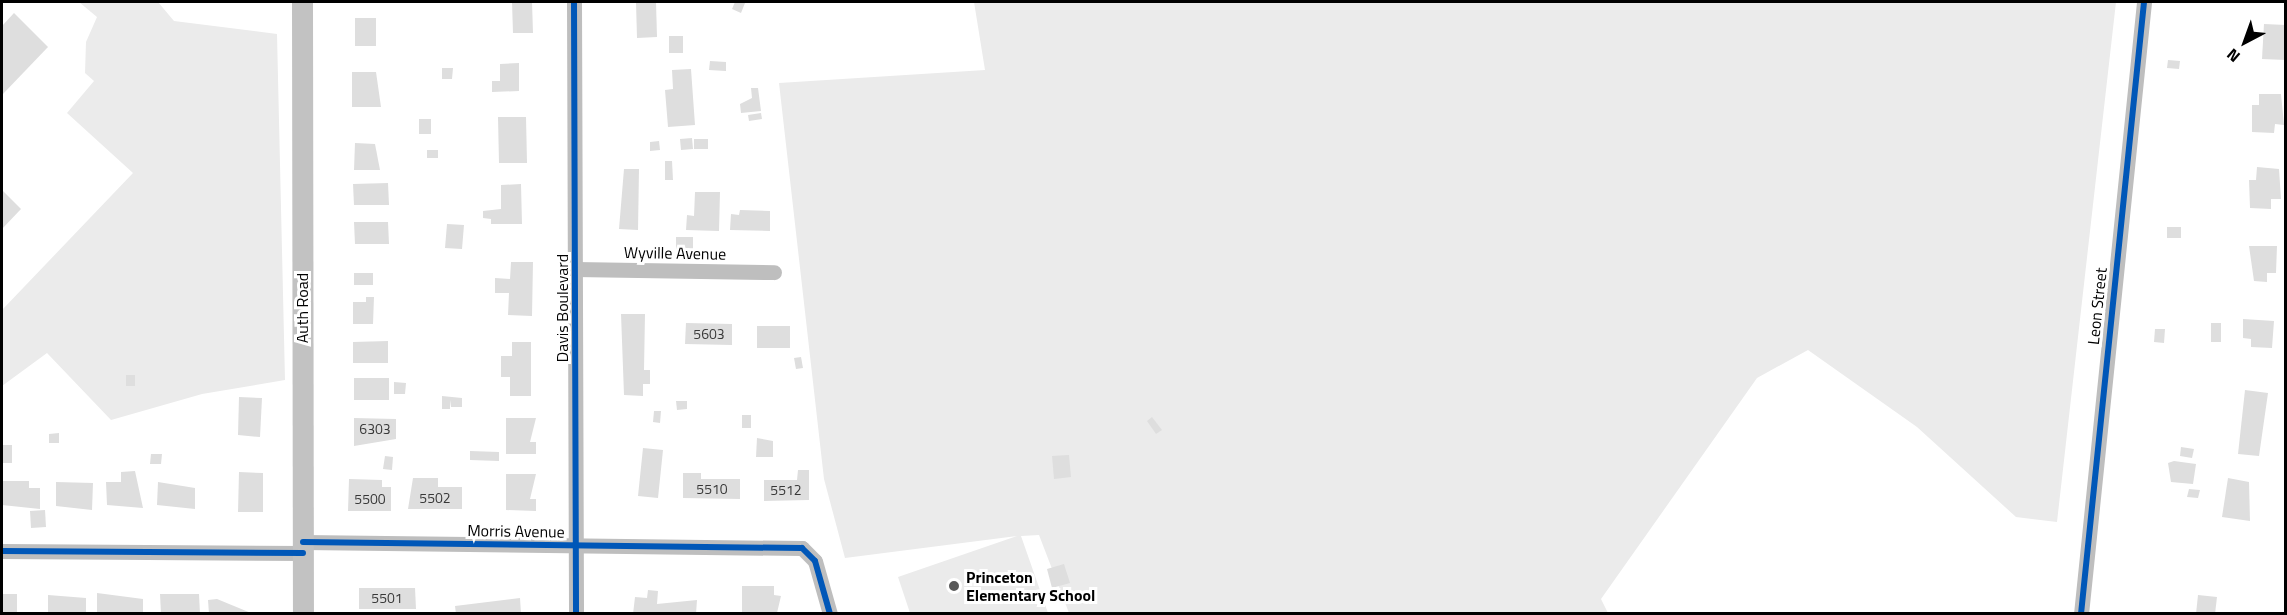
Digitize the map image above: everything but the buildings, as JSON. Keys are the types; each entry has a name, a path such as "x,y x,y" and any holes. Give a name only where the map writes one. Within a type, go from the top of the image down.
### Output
{"main road":[{"name":"Auth Road","path":"302,2 303,614"}],"street":[{"name":"Davis Boulevard","path":"574,2 576,614"},
{"name":"Leon Street","path":"2080,614 2145,2"},
{"name":"Wyville Avenue","path":"575,269 774,272"},
{"name":"Morris Avenue","path":"2,551 576,545 802,548 815,561 830,614"}],"shaded area":[{"path":"79,2 158,2 174,21 277,34 285,380 202,394 111,420 47,353 2,386 2,310 133,173 67,113 94,81 85,73 86,42 97,17"},
{"path":"974,2 2116,2 2057,522 2016,517 1917,427 1808,350 1757,378 1601,599 1608,613 1069,613 1039,535 1021,536 1048,613 910,613 898,577 1017,536 845,558 824,479 779,83 985,70"}],"cycle path":[{"path":"574,2 576,614"},
{"path":"2081,614 2144,2"},
{"path":"303,542 802,548 815,561 830,614"},
{"path":"2,551 303,553"}],"place":[{"name":"Princeton Elementary School","path":"954,586"}]}
